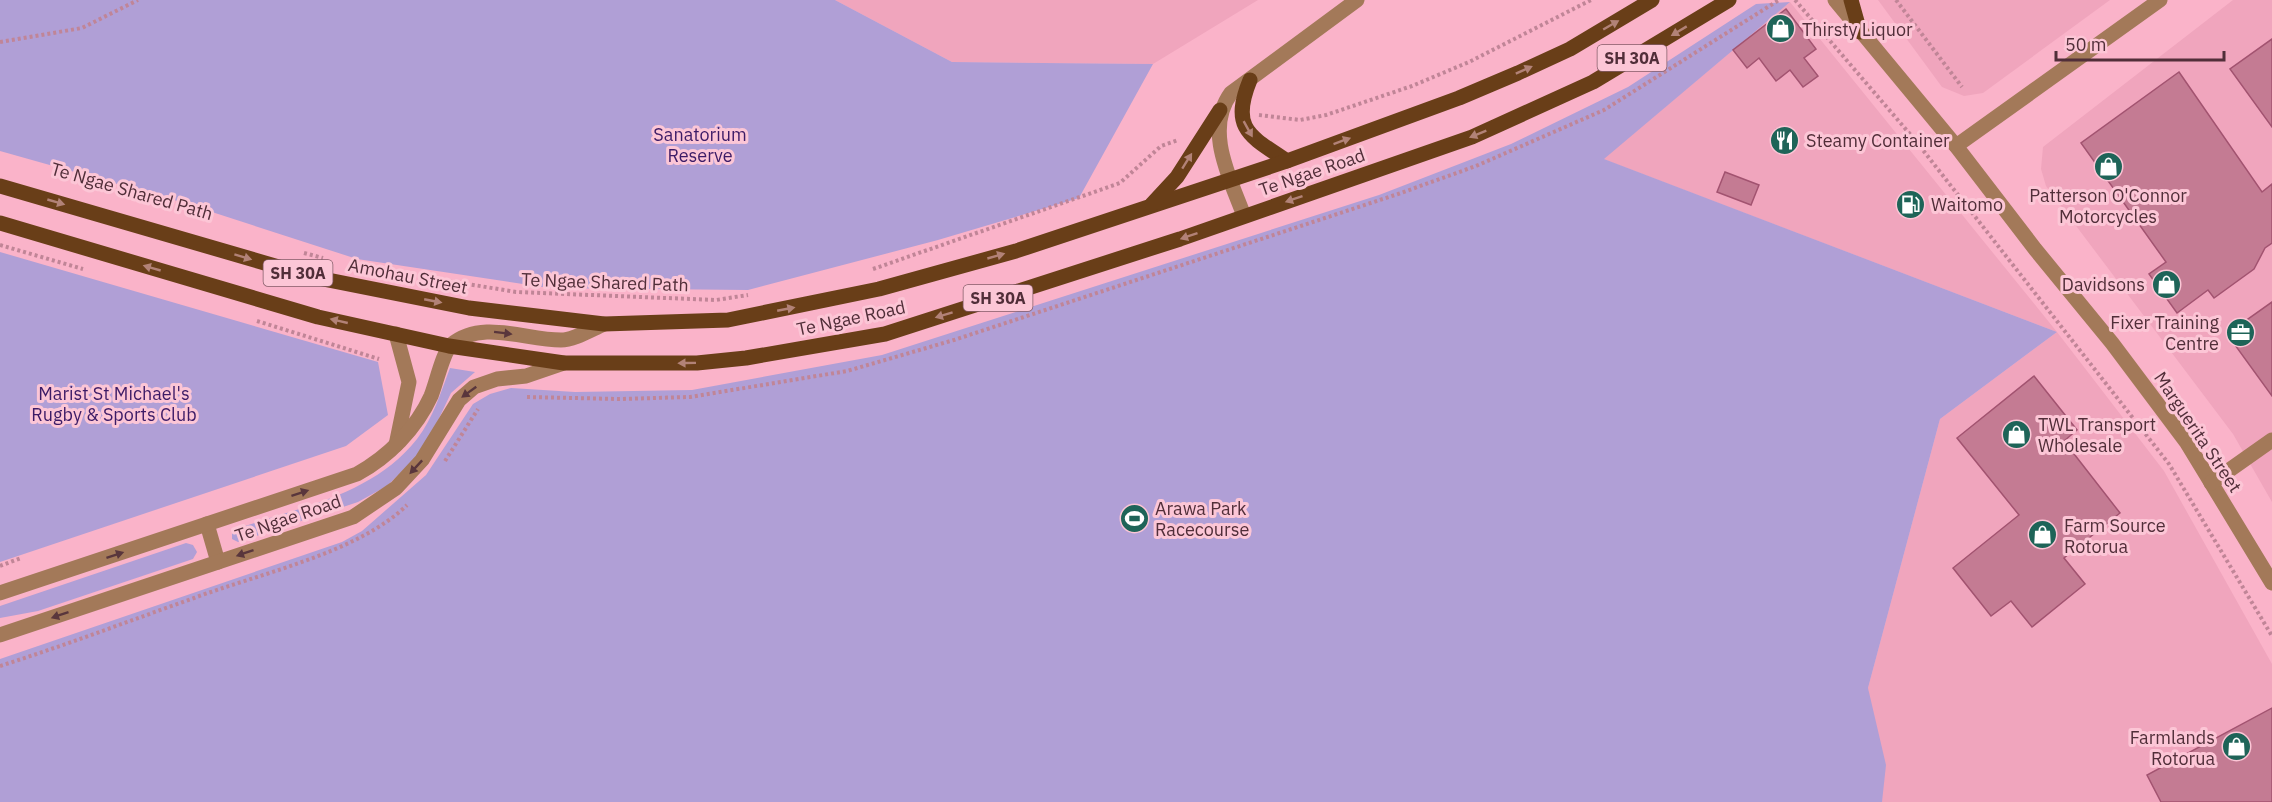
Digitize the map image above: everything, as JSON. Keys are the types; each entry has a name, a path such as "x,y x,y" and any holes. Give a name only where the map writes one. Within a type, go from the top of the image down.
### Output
{"main road":[{"name":"Te Ngae Road","path":"604,324 728,320 879,289 1016,251 1287,161 1459,98 1570,49 1652,0"},
{"name":"Te Ngae Road","path":"564,363 697,363 746,358 885,334 1244,216 1472,137 1593,82 1729,0"},
{"path":"1851,0 1860,32"},
{"path":"1250,80 1242,110 1245,130 1251,137 1287,161"},
{"path":"1150,206 1177,177 1220,110"},
{"name":"Amohau Street","path":"0,186 314,277 469,308 604,324"},
{"name":"SH 30A","path":"0,223 318,317 449,346 564,363"}],"street":[{"path":"1244,216 1230,180 1220,141 1220,110 1231,93 1357,0"},
{"name":"Marguerita Street","path":"1835,0 1956,146 2035,249 2112,343 2187,443 2272,583"},
{"path":"1956,146 2160,0"},
{"name":"Te Ngae Road","path":"0,593 357,474 379,462 415,424 430,397 449,346 468,335 485,331 564,340 604,324"},
{"path":"396,334 409,382 396,445"},
{"name":"Te Ngae Road","path":"0,635 353,517 396,488 422,460 459,400 474,387 497,379 526,376 564,363"},
{"path":"2211,483 2272,440"},
{"path":"207,524 218,562"}],"path":[{"path":"0,42 82,28 138,0"},
{"path":"1257,115 1300,120 1326,115 1412,86 1469,63 1591,0"},
{"path":"1795,0 1915,140 2169,464 2272,636"},
{"path":"1896,0 1962,87"},
{"path":"869,271 1120,183 1161,146 1180,139"},
{"path":"0,246 90,272"},
{"path":"303,252 325,258"},
{"name":"Te Ngae Shared Path","path":"366,267 516,292 716,300 754,294"},
{"path":"247,318 379,359"},
{"path":"0,566 21,558"}],"shaded area":[{"path":"835,0 1258,0 1153,64 952,62"},
{"path":"1878,0 2110,0 1983,93 1964,96 1942,87"},
{"path":"2233,0 2272,0 2272,502 2233,434 2046,186 2041,169 2043,147"},
{"path":"1790,2 2057,332 1603,159"},
{"path":"2057,332 2164,471 2272,664 2272,802 1880,802 1868,688 1940,419"}],"green space":[{"name":"Sanatorium Reserve","path":"0,0 835,0 952,62 1153,64 1079,198 938,240 748,290 549,288 357,259 181,202 0,151"},
{"name":"Arawa Park Racecourse","path":"1790,2 1604,159 2057,332 1940,419 1868,688 1886,765 1882,802 0,802 0,659 342,542 362,531 426,475 473,404 490,394 511,388 575,392 692,390 882,355 1379,195 1511,144 1628,87 1756,4"},
{"name":"Marist St Michael's Rugby & Sports Club","path":"0,252 378,362 388,415 346,446 0,562"},
{"path":"450,368 475,372 451,393 424,450 387,486 358,502 238,542 232,539 232,533 236,529 334,497 379,474 417,439 436,405"},
{"path":"186,543 193,545 197,552 193,559 38,611 0,618 0,606"}],"building":[{"name":"Thirsty Liquor","path":"1786,9 1816,49 1804,58 1818,76 1803,87 1790,70 1776,81 1759,58 1747,68 1733,50"},
{"path":"2272,39 2272,127 2230,69"},
{"path":"2179,72 2262,192 2272,184 2272,243 2265,248 2254,269 2214,298 2208,290 2177,313 2149,274 2166,262 2081,143"},
{"path":"1725,172 1759,185 1751,205 1717,192"},
{"path":"2272,302 2272,396 2227,334"},
{"path":"2034,376 2077,430 2064,441 2120,513 2064,558 2085,584 2032,627 2011,601 1991,616 1953,568 2019,515 1957,438"},
{"name":"Farmlands Rotorua","path":"2272,708 2272,802 2161,802 2147,775"}],"place":[{"name":"Thirsty Liquor","path":"1781,29"},
{"name":"Steamy Container","path":"1785,140"},
{"name":"Patterson O'Connor Motorcycles","path":"2108,166"},
{"name":"Waitomo","path":"1910,204"},
{"name":"Davidsons","path":"2166,284"},
{"name":"Fixer Training Centre","path":"2240,332"},
{"name":"TWL Transport Wholesale","path":"2017,434"},
{"name":"Arawa Park Racecourse","path":"1134,518"},
{"name":"Farm Source Rotorua","path":"2043,535"},
{"name":"Farmlands Rotorua","path":"2236,747"}]}
